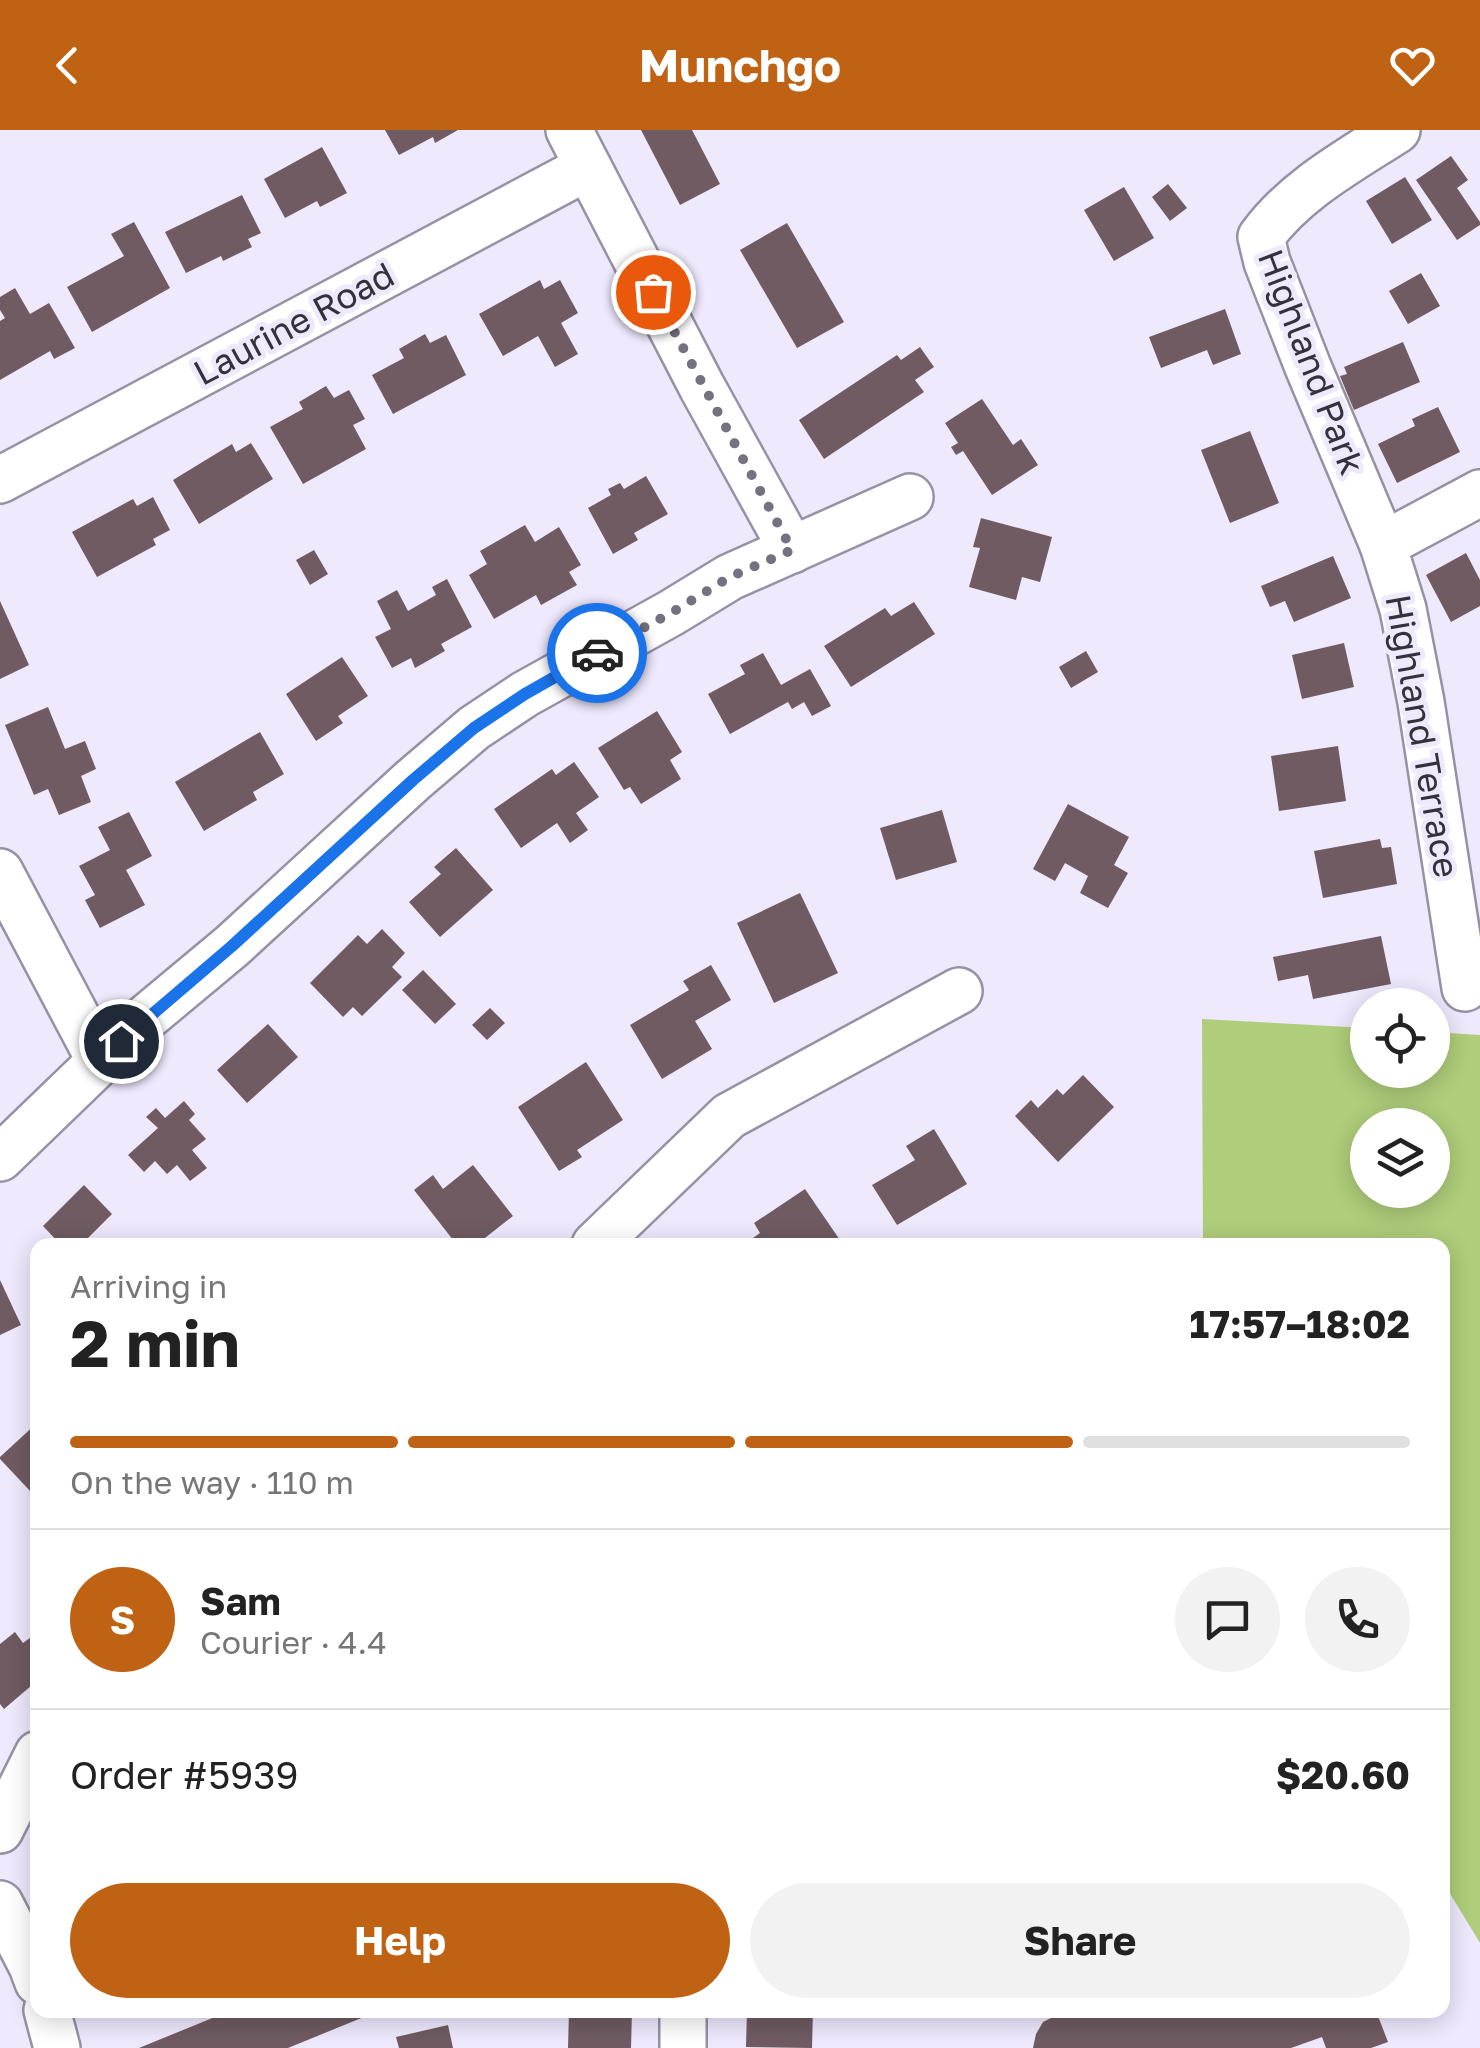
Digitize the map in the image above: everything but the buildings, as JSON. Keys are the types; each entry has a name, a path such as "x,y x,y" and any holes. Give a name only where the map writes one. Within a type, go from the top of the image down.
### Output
{"street":[{"name":"Highland Park","path":"1382,545 1301,349 1261,237 1276,217 1325,177 1396,130"},
{"path":"579,148 702,387 792,550"},
{"name":"Laurine Road","path":"0,480 579,148"},
{"path":"1382,545 1480,493"},
{"path":"0,1158 142,1021 232,946 474,728 525,694 730,577 910,496"},
{"name":"Highland Terrace","path":"1382,545 1403,609 1418,685 1465,988"},
{"path":"0,872 100,1060"},
{"path":"602,1238 729,1116 959,991"},
{"path":"0,1830 30,1770"},
{"path":"0,1904 30,1962"},
{"path":"49,2018 57,2048"},
{"path":"683,2048 684,2018"}],"green space":[{"path":"1202,1019 1350,1027 1350,1088 1450,1088 1450,1033 1480,1035 1480,1943 1450,1894 1450,1238 1203,1238"}],"way so far":[{"path":"597,653 730,577 792,550 653,292"}],"route":[{"path":"121,1041 474,728 597,653"}]}
